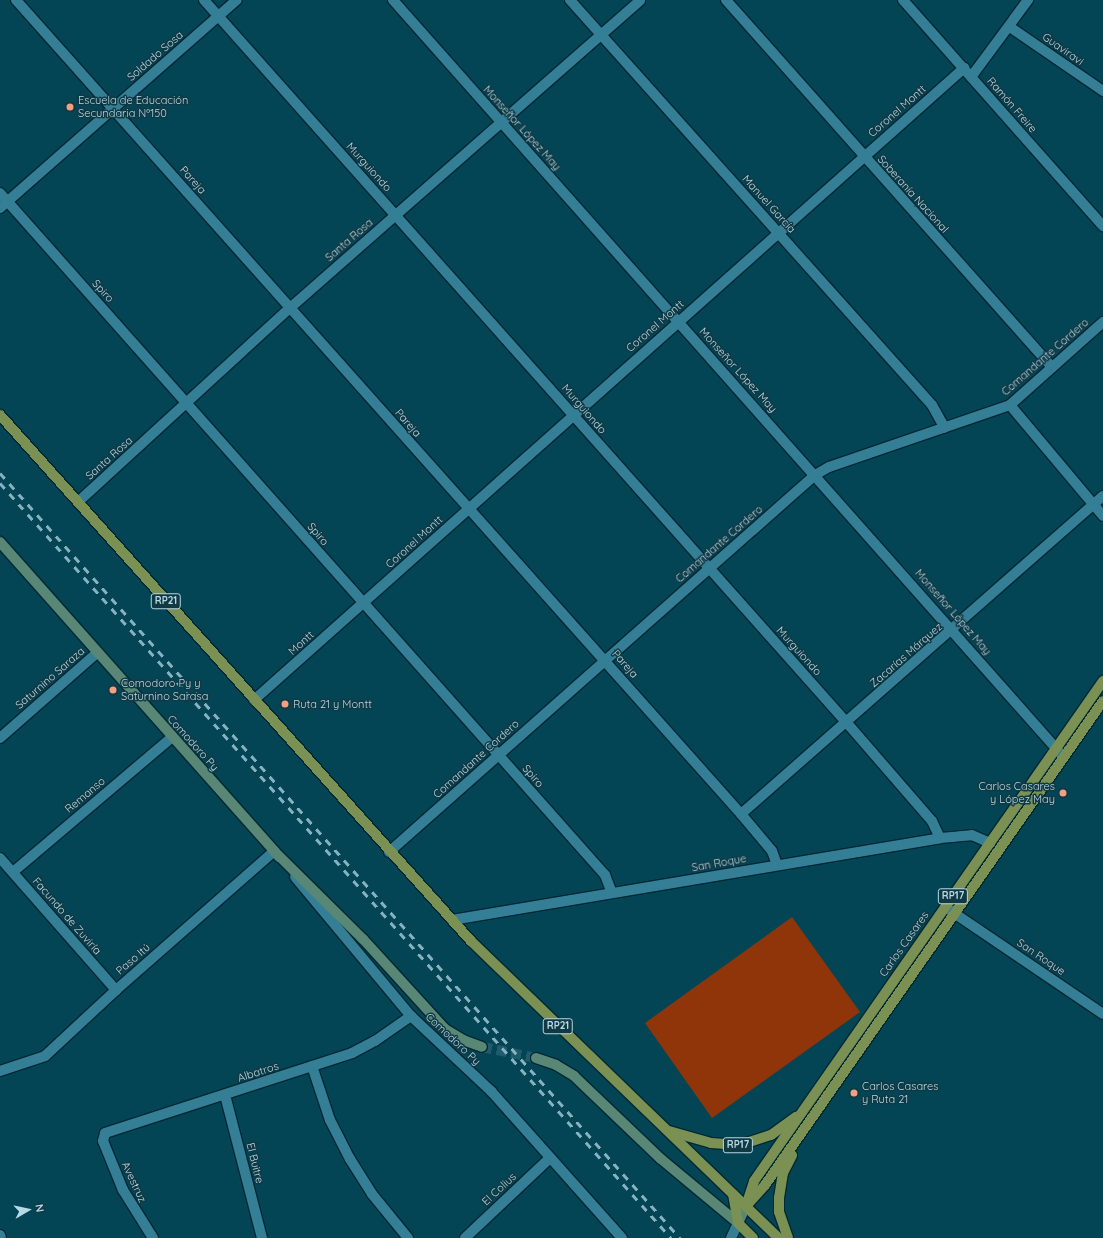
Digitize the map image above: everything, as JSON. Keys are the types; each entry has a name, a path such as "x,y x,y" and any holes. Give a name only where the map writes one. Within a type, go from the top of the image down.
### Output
{"main road":[{"name":"RP21","path":"0,415 452,920 667,1131 779,1238"},
{"name":"Comodoro Py","path":"2,548 98,652 274,851 363,939 445,1029 463,1040 482,1047"},
{"name":"Carlos Casares","path":"746,1206 765,1185 955,914 1060,753 1103,681"},
{"name":"Carlos Casares","path":"738,1223 746,1206 754,1181 945,907 990,843 1060,753 1103,701"},
{"path":"536,1058 556,1065 579,1080 661,1159 738,1223 753,1238"},
{"name":"RP17","path":"667,1131 719,1145 740,1145 771,1135 802,1112"},
{"name":"RP17","path":"788,1238 779,1212 780,1186 789,1161 808,1123"},
{"path":"733,1194 738,1223"}],"street":[{"name":"Pareja","path":"16,0 114,108 468,510 605,660 741,814 772,851 777,865"},
{"name":"Murguiondo","path":"204,0 847,723 932,821 940,838"},
{"name":"Soldado Sosa","path":"4,205 237,0"},
{"name":"Monseñor López May","path":"393,0 953,630 1060,753"},
{"name":"Manuel García","path":"570,0 932,404 945,428"},
{"name":"Santa Rosa","path":"78,502 187,404 290,308 640,0"},
{"name":"Soberanía Nacional","path":"726,0 863,157 1052,367"},
{"name":"Ramón Freire","path":"903,0 1103,226"},
{"path":"971,76 1010,27 1028,0"},
{"name":"Guaviravi","path":"1010,27 1103,91"},
{"name":"Coronel Montt","path":"363,603 572,415 964,68"},
{"name":"Spiro","path":"0,193 4,205 187,404 605,875 612,893"},
{"name":"Comandante Cordero","path":"390,852 815,475 829,467 1010,405 1103,322"},
{"path":"1010,405 1103,516"},
{"name":"Zacarías Márquez","path":"741,814 953,630 1103,496"},
{"name":"Montt","path":"254,700 363,603"},
{"name":"Saturnino Saraza","path":"0,738 98,652"},
{"name":"Remanso","path":"13,872 172,737"},
{"name":"San Roque","path":"452,920 940,838 972,835 990,843"},
{"name":"Paso Itú","path":"0,1071 45,1056 116,990 274,851"},
{"name":"Comodoro Py","path":"274,851 411,1016 491,1091 622,1238"},
{"name":"Facundo de Zuviría","path":"0,858 116,990"},
{"name":"San Roque","path":"945,907 1103,1014"},
{"name":"Albatros","path":"105,1133 225,1095 352,1052 375,1041 411,1016"},
{"path":"312,1066 330,1120 350,1159 372,1194 408,1238"},
{"name":"El Buitre","path":"225,1095 262,1238"},
{"name":"Avestruz","path":"105,1133 103,1141 123,1190 153,1238"},
{"name":"El Colius","path":"465,1238 550,1158"},
{"name":"Carlos Casares","path":"730,1238 738,1223"}],"shaded area":[{"path":"792,917 860,1012 712,1118 645,1023"}],"tunnel":[{"path":"482,1047 536,1058"}],"railway":[{"path":"0,473 680,1238"},
{"path":"0,483 671,1238"}],"place":[{"name":"Escuela de Educación Secundaria Nº150","path":"70,107"},
{"name":"Comodoro Py y Saturnino Sarasa","path":"113,690"},
{"name":"Ruta 21 y Montt","path":"285,704"},
{"name":"Carlos Casares y López May","path":"1063,793"},
{"name":"Carlos Casares y Ruta 21","path":"854,1093"}]}
